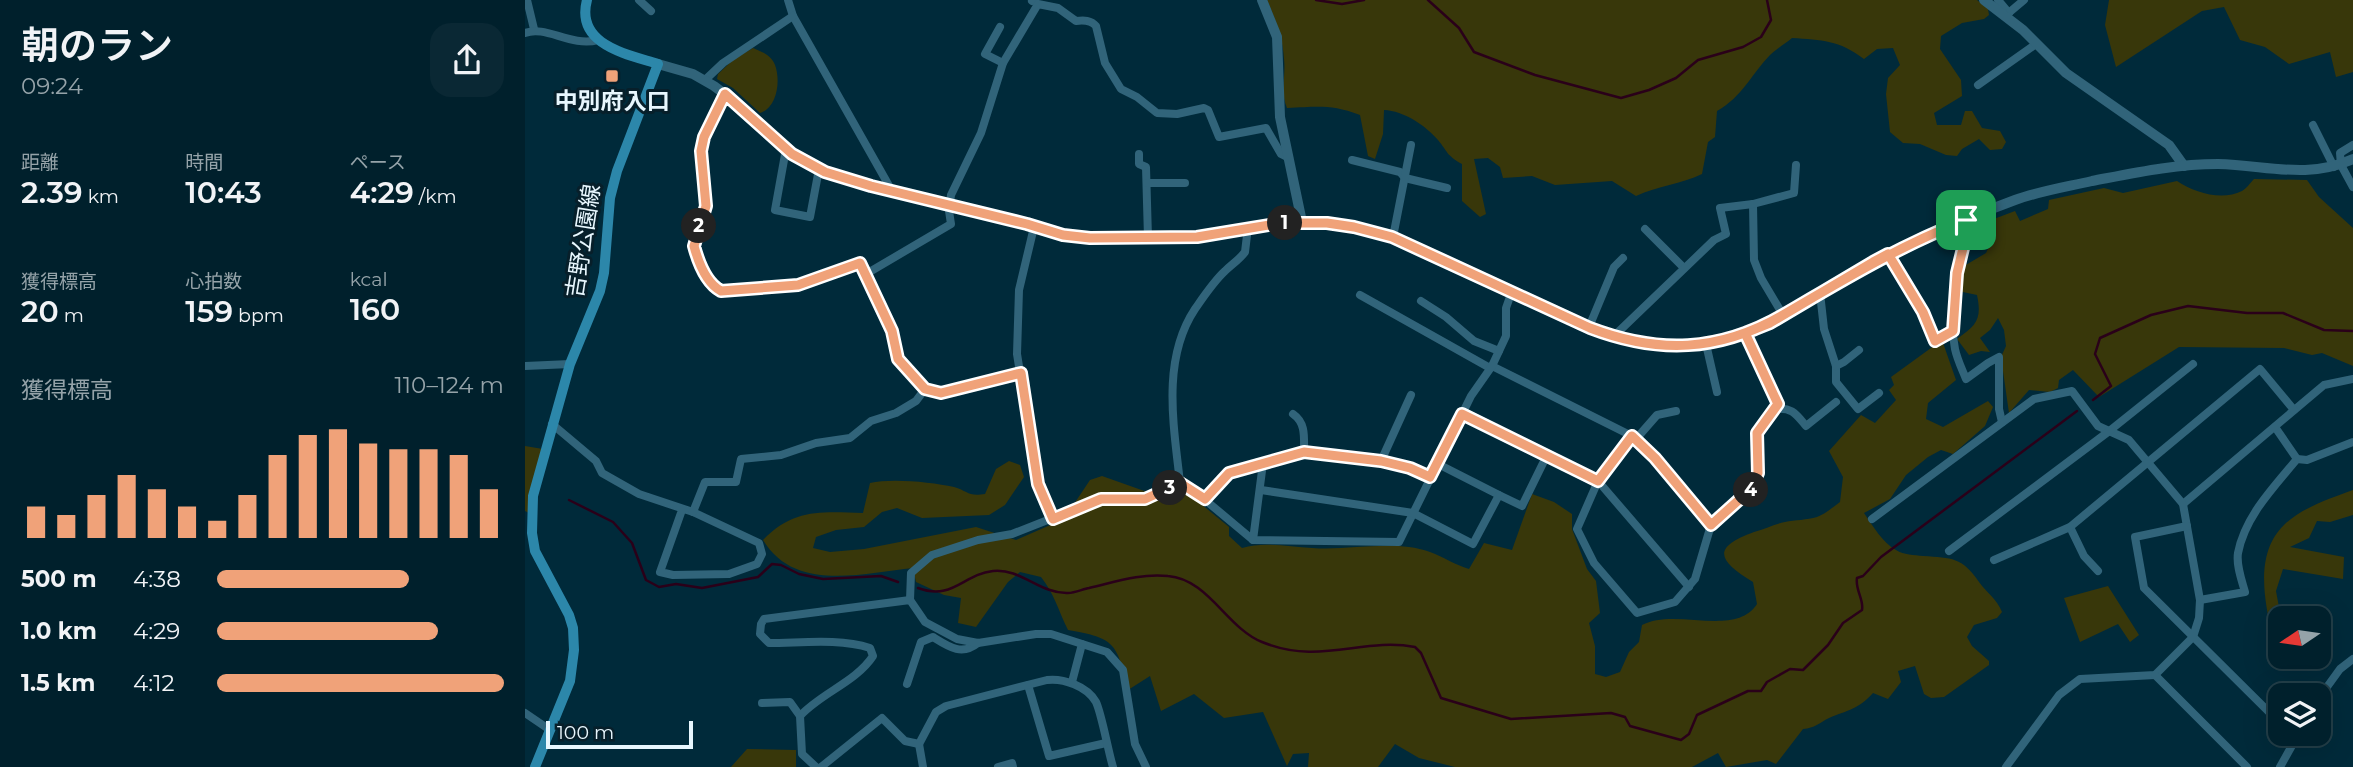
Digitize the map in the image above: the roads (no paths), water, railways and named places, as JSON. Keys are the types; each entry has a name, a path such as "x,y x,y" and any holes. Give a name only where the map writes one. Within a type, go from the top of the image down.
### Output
{"main road":[{"path":"587,0 588,23 598,40 607,47 658,64"},
{"name":"吉野公園線","path":"535,767 570,681 574,650 573,628 540,562 532,533 533,496 570,364 596,304 602,282 608,214 617,171 658,64"}],"street":[{"path":"527,0 534,29"},
{"path":"788,0 793,16 892,191"},
{"path":"1262,0 1277,37 1280,117 1302,222"},
{"path":"1984,0 2007,15 2066,73 2169,145 2184,166"},
{"path":"1998,0 2007,15"},
{"path":"2007,15 2024,0"},
{"path":"643,1 651,11"},
{"path":"866,274 951,224 951,195 981,133 1003,63 1033,1 1058,8 1076,21 1086,20 1093,23 1109,74 1121,89 1137,97 1151,110 1168,114 1204,108 1208,110 1219,136 1266,128 1280,154 1289,158"},
{"path":"705,80 723,63 793,16"},
{"path":"1000,27 985,54 1003,63"},
{"path":"525,33 534,29 584,44 598,40"},
{"path":"1978,85 2036,44"},
{"path":"658,64 705,80 725,94 786,149 819,169 840,177 1063,235 1090,238 1197,237 1248,227 1302,222 1354,227 1392,237 1613,337 1654,346 1706,344 1745,333 1783,315 1888,254 1966,220 2044,192 2145,170 2219,164 2310,172 2353,159"},
{"path":"725,94 703,144 706,206 694,246 713,286 721,291 729,291 798,285 860,263 892,331 898,359 925,389 941,393 1021,373"},
{"path":"2313,125 2353,187"},
{"path":"1392,237 1411,145"},
{"path":"2337,166 2340,153 2353,145"},
{"path":"786,149 775,210 810,216 819,169"},
{"path":"1139,153 1139,164 1146,167 1148,238"},
{"path":"1352,160 1401,173 1405,178 1447,188"},
{"path":"1613,337 1714,240 1726,234 1720,208 1753,204 1794,193 1796,164"},
{"path":"1147,183 1185,183"},
{"path":"1753,204 1754,260 1761,278 1783,315"},
{"path":"1966,220 1957,273 1953,331 1955,350 1966,379 1999,358 1999,410 2002,422"},
{"path":"1034,227 1019,290 1017,354 1038,484 1053,519"},
{"path":"1180,483 1173,392 1180,340 1194,311 1224,271 1245,252 1248,227"},
{"path":"1645,229 1684,268"},
{"path":"1888,254 1923,312 1935,341 1953,331"},
{"path":"1588,327 1614,267 1623,258"},
{"path":"1180,483 1205,499 1253,540 1399,542 1471,396 1491,367 1506,336 1506,308 1512,291"},
{"path":"1820,293 1825,339 1836,366 1836,382 1858,409 1879,393"},
{"path":"1360,295 1491,367 1634,437 1711,525"},
{"path":"1421,301 1474,341 1499,351"},
{"path":"1676,411 1657,415 1634,437 1598,481 1577,529 1594,563 1637,613 1675,603 1689,587 1695,579 1711,525 1751,489 1758,473 1757,433 1778,404 1745,333"},
{"path":"1706,344 1717,392"},
{"path":"1836,366 1859,350"},
{"path":"525,366 570,364"},
{"path":"1949,551 2108,432 2193,364"},
{"path":"1994,560 2070,527 2260,369 2294,410"},
{"path":"2183,503 2324,385 2353,379"},
{"path":"693,512 705,482 736,482 741,459 781,454 816,443 850,438 871,421 896,414 916,401 925,389"},
{"path":"1872,519 2034,399 2072,391 2098,426 2129,440 2151,462 2183,503 2200,600 2199,618 2193,636 2155,676 2080,679 2059,695 2006,767"},
{"path":"1381,461 1411,395"},
{"path":"1775,409 1786,408 1796,414 1806,426 1836,402"},
{"path":"1293,414 1300,418 1303,424 1304,452"},
{"path":"1462,414 1598,481 1689,587"},
{"path":"552,424 596,461 602,473 639,494 693,512 759,543 762,554 757,564 729,574 673,575 660,572 682,510"},
{"path":"2275,427 2297,459 2307,460 2353,442"},
{"path":"1205,499 1229,473 1304,452 1381,461 1410,468 1430,477"},
{"path":"1438,464 1523,506 1547,455"},
{"path":"2200,600 2245,592 2238,556 2244,538 2256,509 2297,459"},
{"path":"1253,540 1263,463"},
{"path":"1146,767 1135,744 1123,670 1107,652 1051,634 978,643 957,639 925,622 910,600 911,573 932,555 978,540 1012,534 1101,499 1145,499 1180,483"},
{"path":"1261,490 1413,513 1473,544 1499,495"},
{"path":"2187,526 2139,536 2135,541 2144,588 2268,711"},
{"path":"2070,527 2084,556 2098,571"},
{"path":"800,716 822,696 866,666 873,656 870,648 862,645 769,643 760,634 764,619 910,600"},
{"path":"907,684 921,642 926,638 933,637 951,648 962,650 970,649 978,643"},
{"path":"1072,682 1082,644"},
{"path":"2330,683 2340,669 2353,659"},
{"path":"2155,676 2247,767"},
{"path":"923,767 919,744 936,712 946,706 1059,679 1072,682 1096,702 1112,767"},
{"path":"1028,685 1049,756 1106,743"},
{"path":"762,703 790,702 800,716 802,754 815,767"},
{"path":"525,713 550,730"},
{"path":"821,767 882,718 905,741 919,744"},
{"path":"2280,767 2290,746"},
{"path":"998,767 1012,763 1013,767"}],"waterway":[{"path":"1316,0 1342,4 1364,0"},
{"path":"1428,0 1459,28 1474,52 1535,75 1621,98 1676,78 1698,60 1743,47 1761,37 1771,20 1767,0"},
{"path":"2093,400 2111,386 2095,354 2100,338 2151,315 2188,306 2247,313 2283,313 2324,330 2353,331"},
{"path":"918,588 930,591 949,589 993,571 1013,573 1048,590 1068,593 1138,577 1168,576 1195,586 1250,635 1283,649 1303,652 1377,645 1415,647 1421,653 1441,698 1511,719 1611,713 1625,717 1630,726 1681,740 1689,734 1697,715 1748,691 1761,691 1767,682 1790,669 1803,670 1828,645 1843,623 1862,610 1857,578 1863,576 1881,557 2077,411"},
{"path":"569,500 613,522 632,543 646,580 659,587 676,584 702,588 758,577 772,564 823,579 881,576 898,582"}],"place":[{"name":"中別府入口","path":"612,76"}]}
